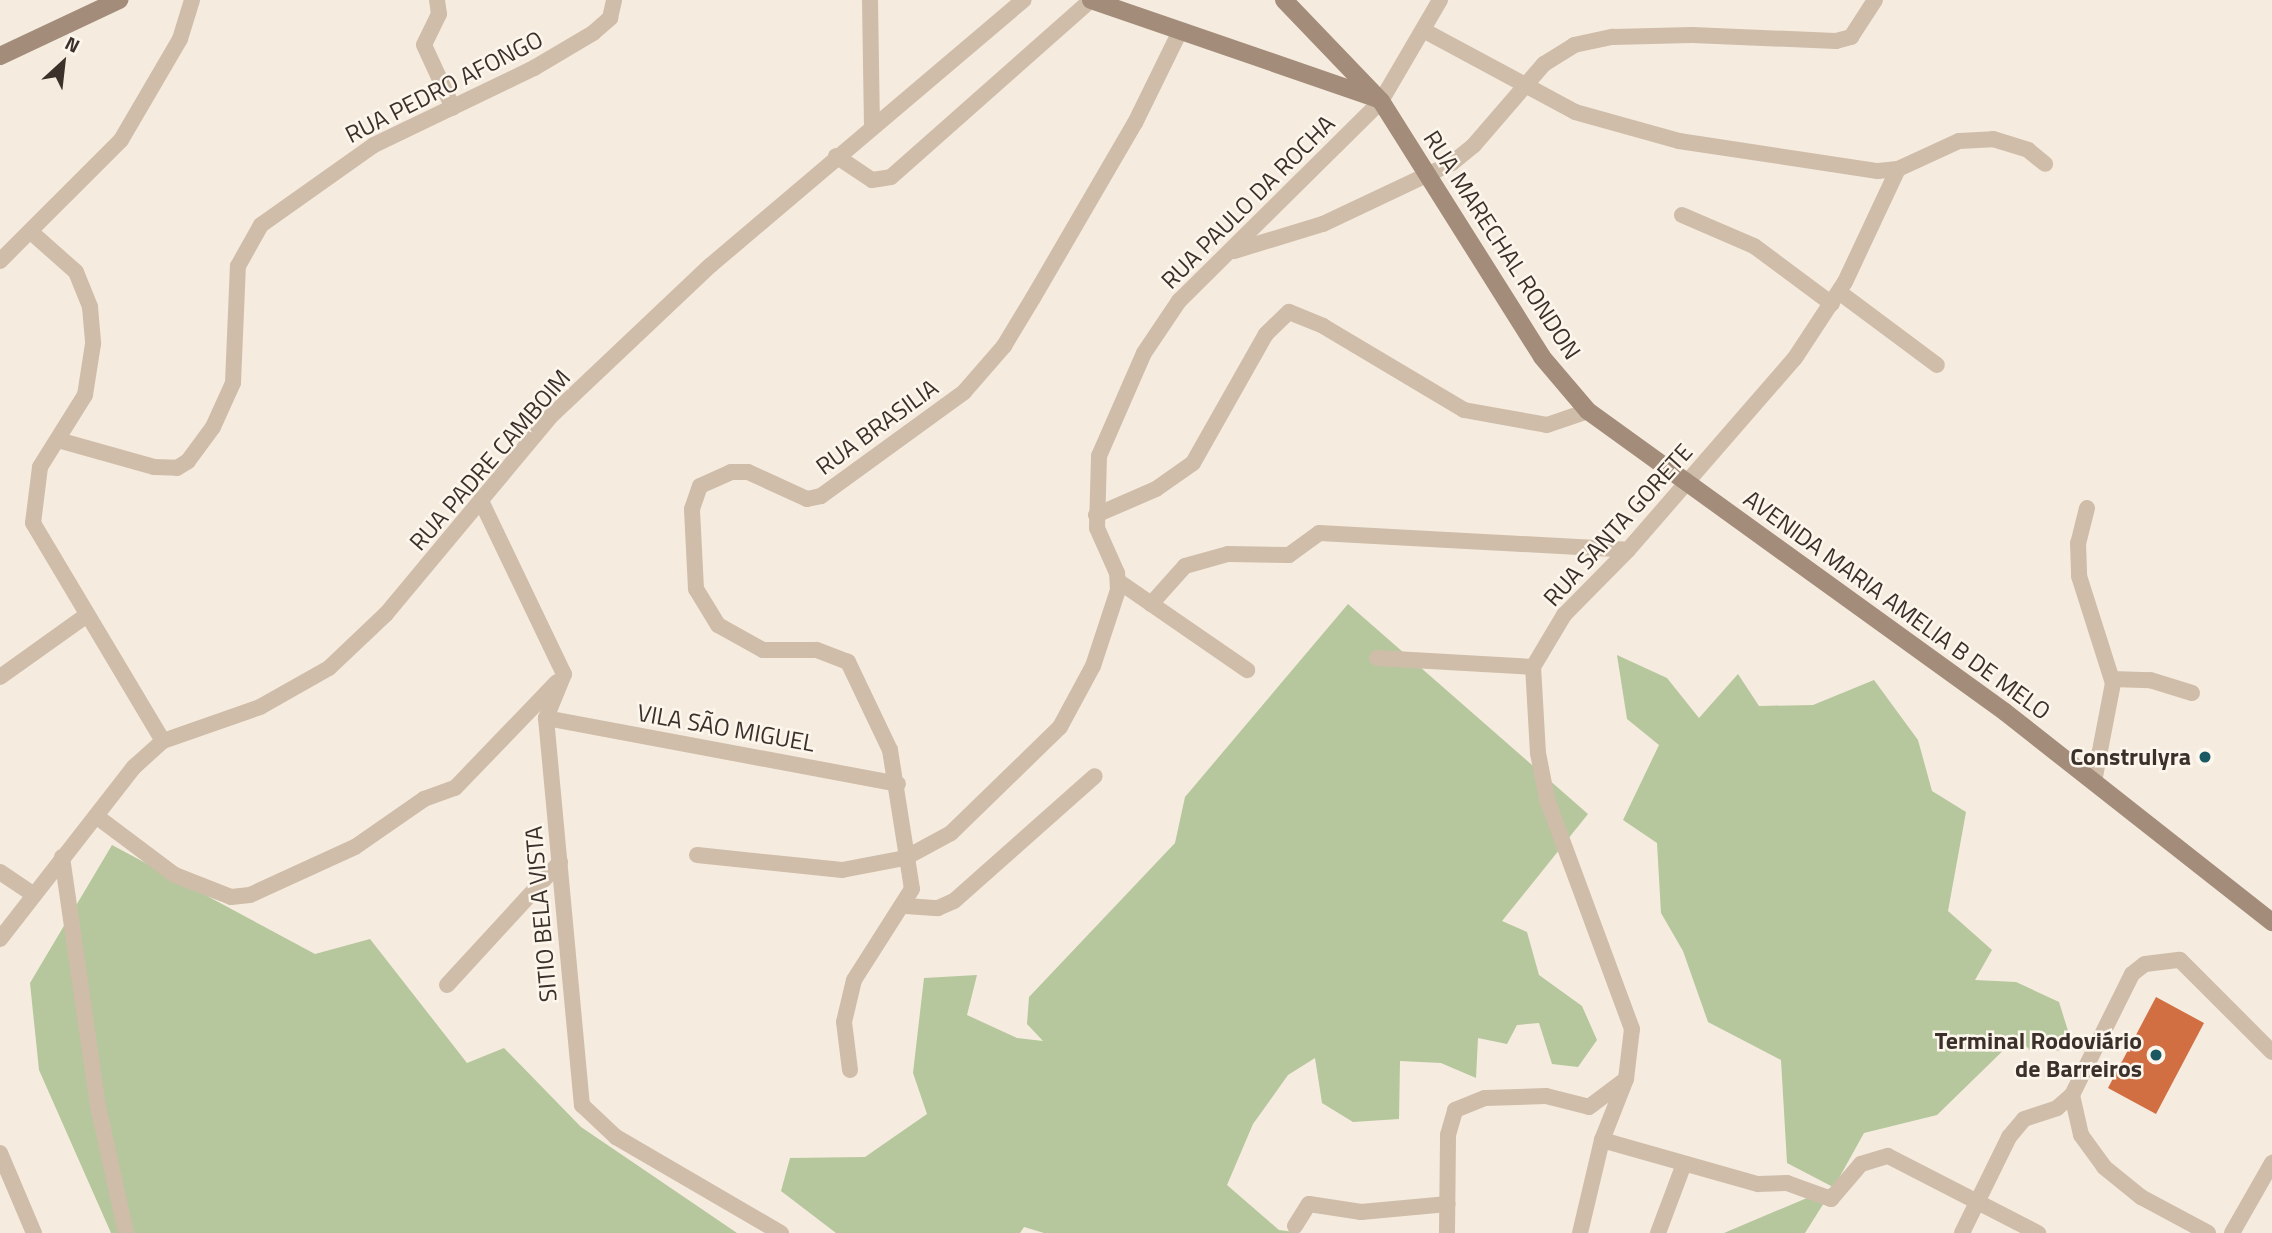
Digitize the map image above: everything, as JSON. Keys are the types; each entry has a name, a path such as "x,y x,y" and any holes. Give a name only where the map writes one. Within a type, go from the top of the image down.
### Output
{"street":[{"path":"0,56 119,0"},
{"path":"0,261 121,140 188,23 192,0"},
{"path":"437,0 439,14 425,46 453,108"},
{"name":"RUA PEDRO AFONGO","path":"58,440 154,467 177,468 188,461 214,427 233,383 238,266 261,225 374,145 453,108 593,33 610,18 614,0"},
{"path":"870,0 872,126"},
{"name":"RUA PADRE CAMBOIM","path":"0,939 32,893 134,767 163,741 260,707 329,668 386,614 482,503 550,417 711,265 836,156 1024,0"},
{"path":"836,156 872,180 891,177 1091,0 1179,33 1381,101"},
{"name":"RUA MARECHAL RONDON","path":"1284,0 1381,101 1425,175 1542,357 1588,411"},
{"name":"RUA PAULO DA ROCHA","path":"1118,581 1096,515 1100,456 1144,353 1179,301 1234,251 1381,101 1440,0"},
{"path":"1234,251 1323,224 1425,175 1474,145 1524,85 1560,53 1593,40 1692,35 1845,39 1858,29 1875,0"},
{"path":"1423,30 1524,85 1605,123 1679,141 1854,169 1898,169 1946,145 1993,139 2028,150 2045,164"},
{"name":"RUA BRASILIA","path":"906,905 912,880 905,858 898,784 886,736 848,662 816,650 763,650 727,633 707,611 696,589 690,550 696,497 713,476 731,472 755,475 807,499 821,496 964,392 991,363 1033,298 1135,123 1179,33"},
{"name":"RUA SANTA GORETE","path":"1534,667 1564,615 1628,550 1765,396 1835,298 1898,169"},
{"path":"1682,215 1754,246 1937,365"},
{"path":"31,232 69,263 90,307 92,374 34,484 33,523 163,741"},
{"path":"1096,515 1156,489 1193,463 1266,334 1289,312 1323,326 1464,410 1547,425 1588,411"},
{"name":"AVENIDA MARIA AMELIA B DE MELO","path":"1588,411 2094,782 2272,922"},
{"path":"96,816 145,855 203,888 231,897 269,889 391,826 425,799 455,788 564,674 482,503"},
{"path":"2087,508 2078,543 2079,576 2112,679 2112,704 2094,782"},
{"path":"1152,604 1185,566 1228,554 1289,555 1319,533 1628,550"},
{"path":"697,855 842,870 905,858 951,834 1060,727 1093,666 1118,581 1247,670"},
{"path":"0,677 87,615"},
{"path":"1377,658 1534,667 1538,753 1547,799 1632,1029 1626,1079 1601,1140 1580,1233"},
{"name":"SITIO BELA VISTA","path":"564,674 546,718 582,1105 616,1136 781,1233"},
{"path":"2112,679 2150,680 2192,693"},
{"name":"VILA SÃO MIGUEL","path":"546,718 898,784"},
{"path":"850,1070 844,1022 854,980 906,905 938,908 954,901 1095,776"},
{"path":"62,857 93,1079 126,1233"},
{"path":"447,985 560,862"},
{"path":"0,872 32,893"},
{"path":"1962,1233 2018,1125 2057,1108 2072,1096 2132,974 2157,958 2180,960 2191,968 2272,1052"},
{"path":"1447,1233 1448,1135 1455,1110 1485,1098 1546,1096 1589,1107 1626,1079"},
{"path":"2072,1096 2081,1135 2104,1167 2141,1197 2208,1233"},
{"path":"1601,1140 1758,1184 1787,1182 1834,1199 1861,1164 1888,1156 1979,1200 2038,1233"},
{"path":"0,1153 34,1233"},
{"path":"2232,1233 2272,1163"},
{"path":"1658,1233 1684,1164"},
{"path":"1295,1226 1309,1204 1361,1212 1448,1204"}],"green space":[{"path":"1348,604 1588,814 1502,921 1527,932 1539,975 1582,1006 1597,1040 1578,1067 1552,1064 1539,1023 1517,1025 1507,1044 1478,1038 1476,1078 1441,1063 1400,1061 1399,1119 1353,1122 1322,1103 1315,1058 1288,1075 1253,1124 1227,1185 1279,1230 1301,1233 1044,1233 1024,1227 1020,1233 836,1233 781,1191 790,1158 865,1157 927,1114 913,1073 924,978 977,975 967,1015 1017,1038 1043,1041 1027,1024 1029,997 1175,843 1185,797"},
{"path":"1617,655 1667,678 1699,718 1738,674 1759,706 1813,705 1874,680 1918,740 1932,791 1966,812 1948,911 1992,950 1975,980 2016,982 2059,1002 2074,1050 2031,1051 2017,1037 1937,1115 1864,1133 1834,1187 1805,1233 1724,1233 1833,1187 1787,1163 1781,1060 1708,1022 1683,951 1661,913 1657,843 1623,820 1659,745 1627,719"},
{"path":"112,845 315,954 370,939 467,1063 504,1048 581,1127 737,1233 111,1233 39,1070 30,983"}],"building":[{"name":"Terminal Rodoviário de Barreiros","path":"2156,997 2204,1023 2156,1114 2108,1088"}],"place":[{"name":"Construlyra","path":"2205,757"},
{"name":"Terminal Rodoviário de Barreiros","path":"2156,1055"}]}
